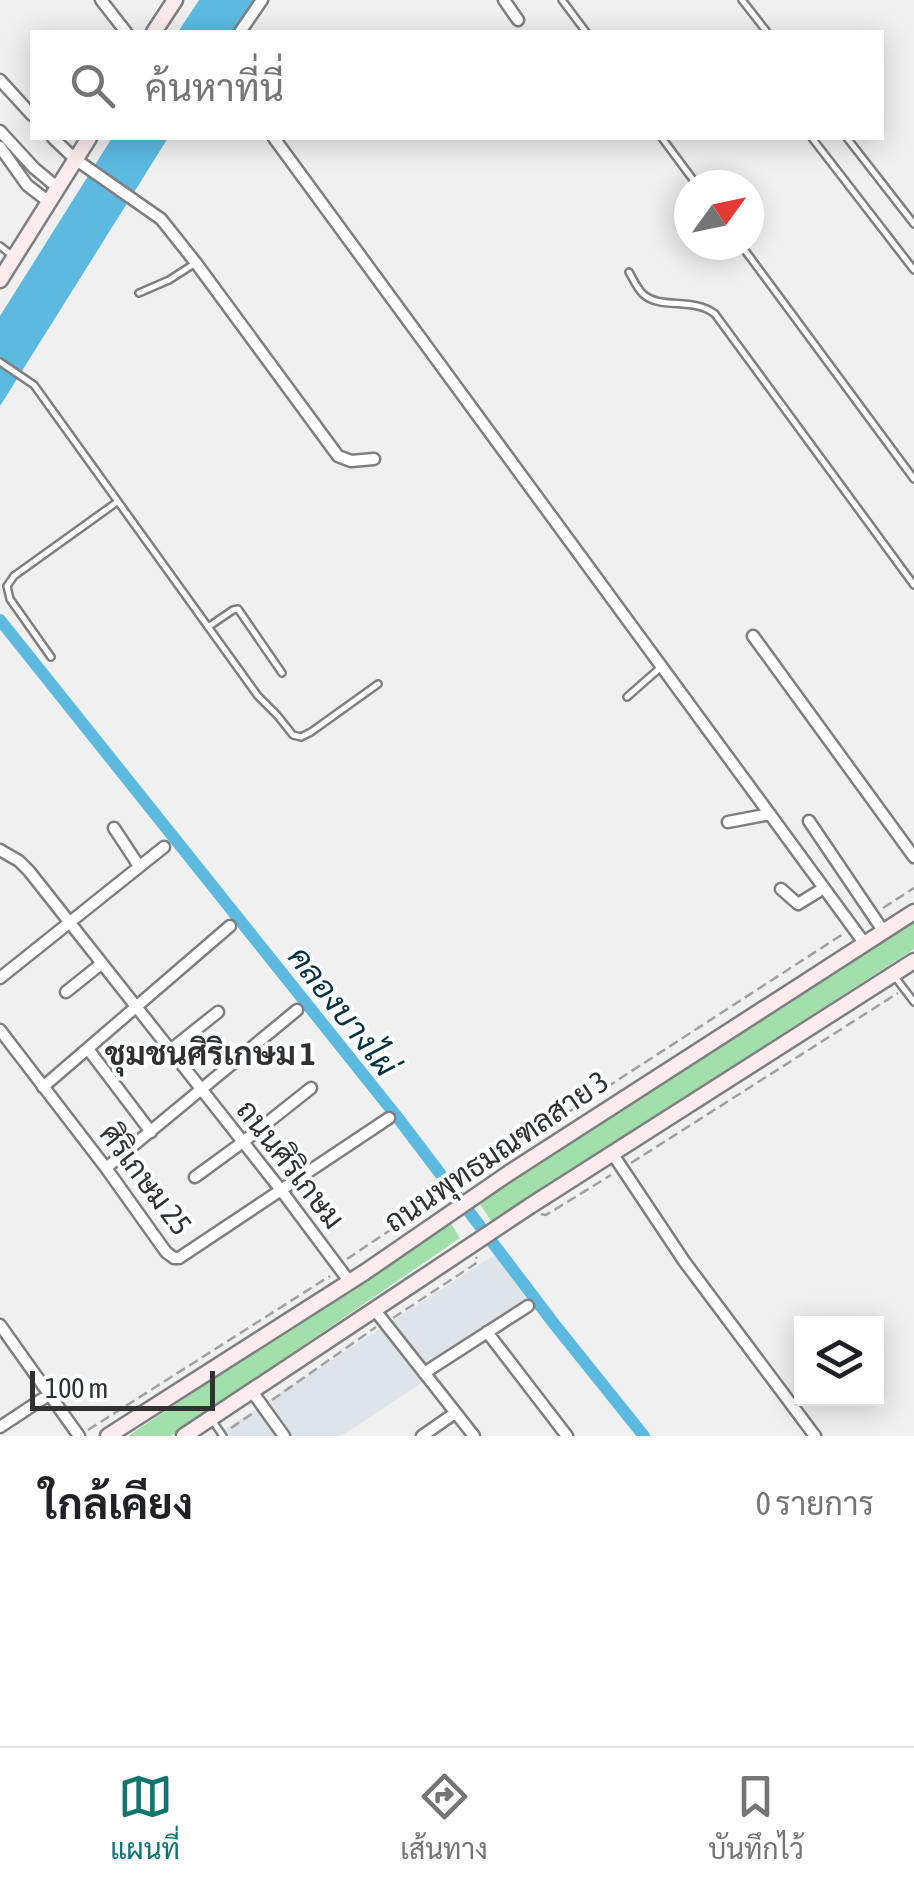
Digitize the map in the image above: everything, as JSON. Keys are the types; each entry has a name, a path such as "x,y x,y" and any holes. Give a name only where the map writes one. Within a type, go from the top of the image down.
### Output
{"main road":[{"path":"155,30 175,0"},
{"path":"0,280 88,140"},
{"name":"ถนนพุทธมณฑลสาย 3","path":"108,1436 365,1272 503,1169 914,912"},
{"path":"184,1436 612,1153 893,974 912,966"}],"street":[{"path":"101,0 124,30"},
{"path":"241,30 262,0"},
{"path":"504,0 518,20"},
{"path":"0,80 30,113"},
{"path":"0,130 53,195"},
{"path":"55,140 150,210 196,263 338,456 351,461 374,459"},
{"path":"275,140 865,944"},
{"path":"0,147 28,185 53,195"},
{"path":"754,636 914,857"},
{"path":"728,822 770,814"},
{"path":"809,820 884,932"},
{"path":"114,828 140,866"},
{"path":"0,978 164,846"},
{"name":"ถนนศิริเกษม","path":"0,850 30,871 349,1282"},
{"path":"781,889 800,904 842,868"},
{"path":"43,1087 230,926"},
{"path":"66,992 101,964"},
{"path":"106,1168 297,1010"},
{"path":"170,1051 218,1012"},
{"name":"ศิริเกษม 25","path":"0,1030 174,1258 281,1190"},
{"path":"88,1049 150,1132"},
{"path":"195,1176 311,1088"},
{"path":"281,1190 388,1118"},
{"path":"612,1153 706,1291 814,1436"},
{"path":"424,1373 528,1306"},
{"path":"374,1308 474,1436"},
{"path":"0,1324 79,1436"},
{"path":"487,1332 567,1436"},
{"path":"251,1390 284,1436"},
{"path":"0,1427 50,1394"},
{"path":"422,1436 456,1412"}],"lane":[{"path":"562,0 584,30"},
{"path":"742,0 765,30"},
{"path":"666,140 687,170"},
{"path":"814,140 914,270"},
{"path":"850,140 914,224"},
{"path":"0,246 14,257"},
{"path":"752,260 914,479"},
{"path":"139,293 196,263"},
{"path":"629,272 643,294 652,299 689,304 715,314 914,585"},
{"path":"0,362 34,384 258,696 297,738 378,684"},
{"path":"50,656 10,599 7,586 14,576 117,502"},
{"path":"208,627 238,610 282,672"},
{"path":"628,697 662,666"},
{"path":"893,974 914,1002"},
{"path":"210,1417 222,1435"}],"path":[{"path":"873,915 914,888"},
{"path":"503,1169 498,1157 853,928"},
{"path":"532,1209 546,1215 904,989"},
{"path":"337,1266 434,1200 440,1200 449,1213"},
{"path":"385,1323 475,1264 478,1261 474,1253"},
{"path":"79,1436 321,1281"},
{"path":"222,1435 371,1332"}],"shaded area":[{"path":"496,1254 533,1310 341,1436 214,1436"}],"green space":[{"path":"914,919 914,949 491,1221 478,1201"},
{"path":"450,1222 460,1238 171,1436 128,1436"}],"water":[{"path":"199,0 255,0 235,30 179,30"},
{"path":"111,140 167,140 0,406 0,316"}],"waterway":[{"name":"คลองบางไผ่","path":"0,620 398,1118 644,1436"}],"district":[{"name":"ชุมชนศิริเกษม 1","path":"210,1053"}]}
